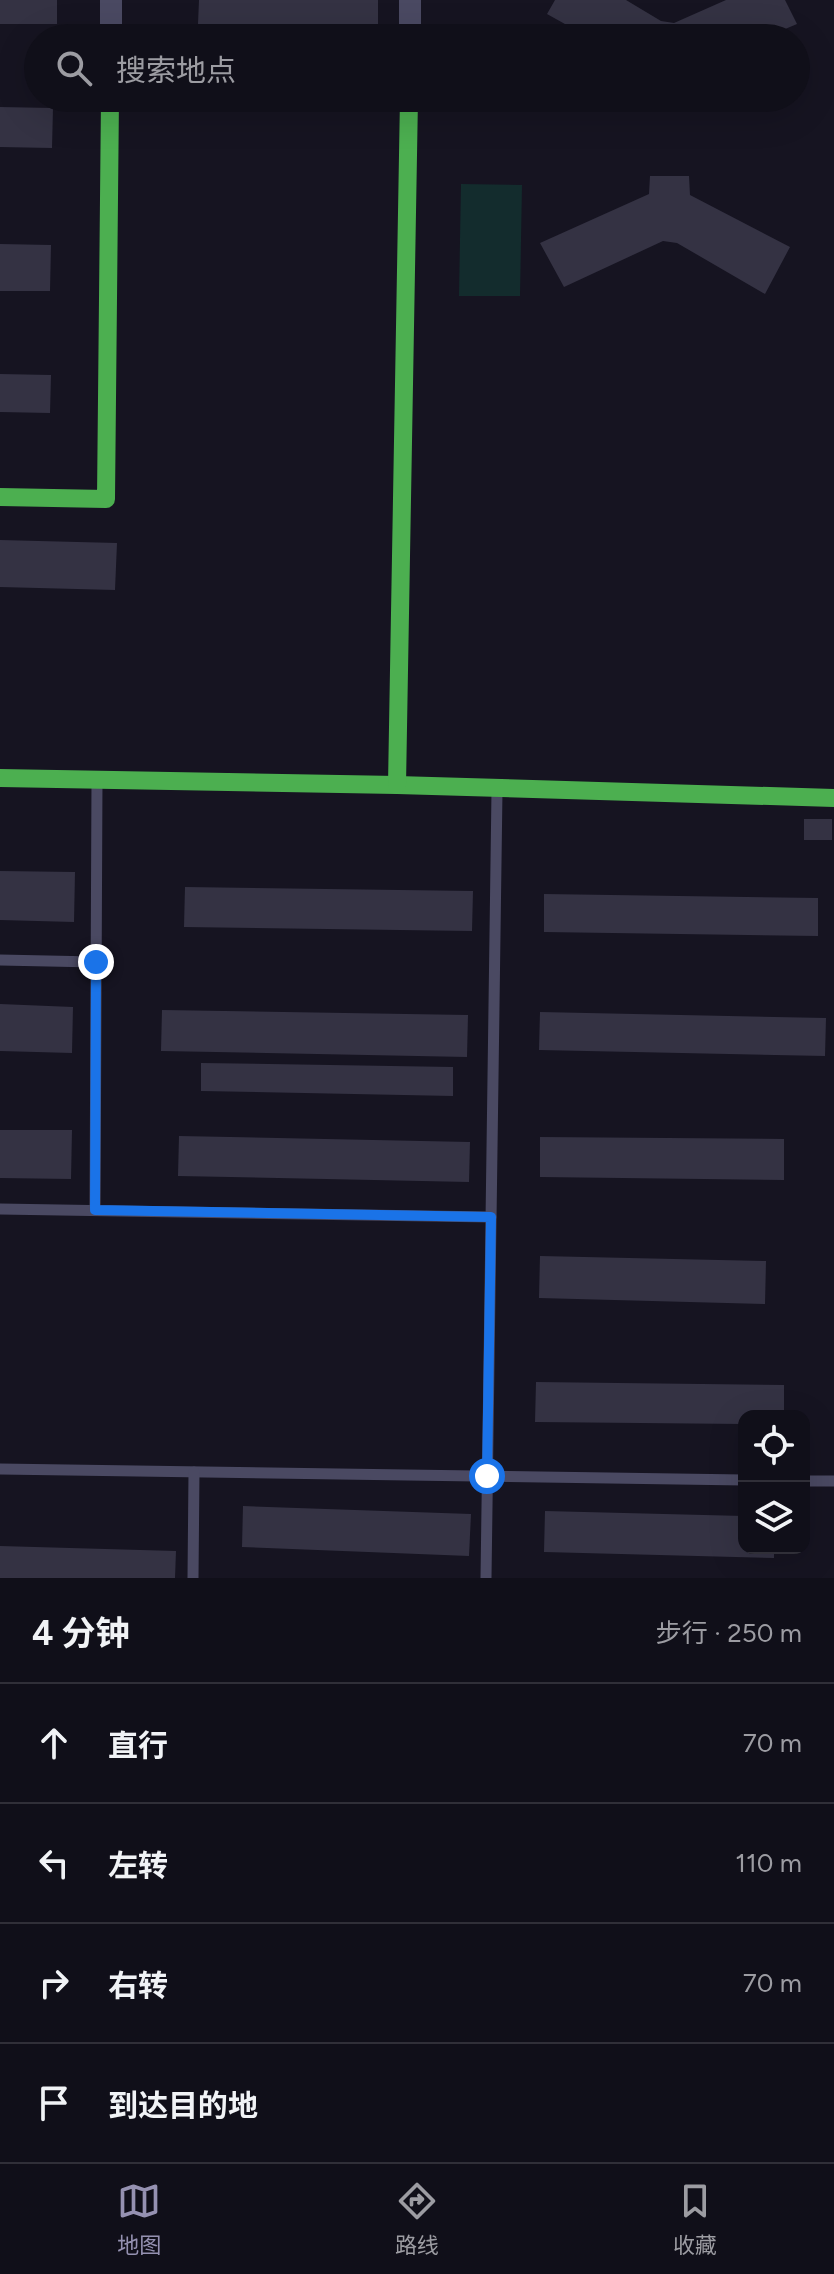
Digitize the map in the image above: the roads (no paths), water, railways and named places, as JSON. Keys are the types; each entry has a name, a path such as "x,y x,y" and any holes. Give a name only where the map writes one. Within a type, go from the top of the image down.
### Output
{"street":[{"path":"111,0 111,24"},
{"path":"410,0 410,24"},
{"path":"0,497 106,499 110,112"},
{"path":"397,785 409,112"},
{"path":"0,778 397,785 834,798"}],"lane":[{"path":"95,1210 97,780"},
{"path":"486,1578 497,788"},
{"path":"0,960 96,962"},
{"path":"0,1209 491,1217"},
{"path":"0,1469 738,1480"},
{"path":"193,1578 194,1472"},
{"path":"810,1481 834,1481"}]}
